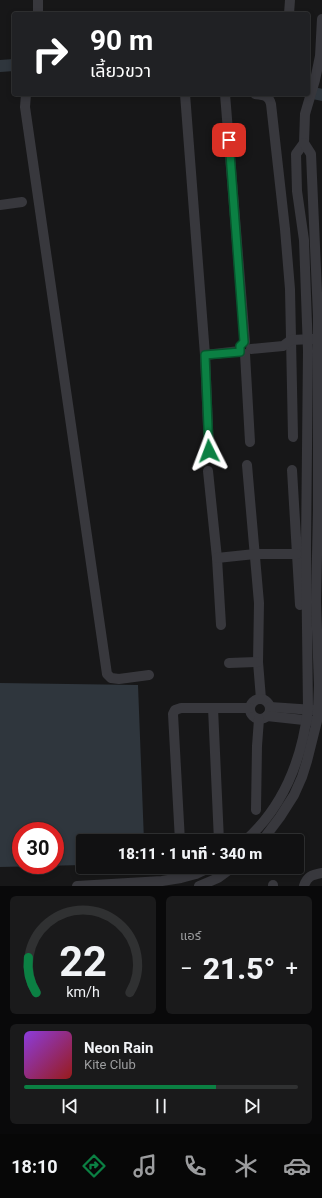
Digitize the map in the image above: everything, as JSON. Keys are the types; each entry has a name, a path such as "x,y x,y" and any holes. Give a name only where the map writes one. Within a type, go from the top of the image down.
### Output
{"street":[{"path":"38,0 38,12"},
{"path":"289,12 290,0"},
{"path":"312,339 304,240 297,191 296,154 304,143 305,114 320,56 322,19"},
{"path":"26,96 25,108 107,674 111,678 149,675"},
{"path":"186,96 205,355 209,451"},
{"path":"225,96 245,349 250,442"},
{"path":"264,96 268,97 271,104 288,258 290,289 288,346 293,437"},
{"path":"267,834 294,795 308,761 319,685 316,602 311,549 318,509 312,351 315,243 311,154 304,143"},
{"path":"299,199 312,200"},
{"path":"0,206 22,202"},
{"path":"205,355 245,349 288,346 312,339"},
{"path":"288,346 312,351"},
{"path":"246,465 259,603 258,662 261,699"},
{"path":"208,470 217,558 221,625"},
{"path":"292,470 300,594 302,682"},
{"path":"217,558 255,554 297,554"},
{"path":"229,663 258,662"},
{"path":"256,810 256,746 265,714 267,702 261,699 252,702 250,708 252,716 265,714 316,710"},
{"path":"180,834 173,714 175,710 181,708 250,708"},
{"path":"213,708 219,834"},
{"path":"265,714 315,721"},
{"path":"253,834 271,812 282,795 315,721"},
{"path":"271,812 280,817"},
{"path":"78,886 162,881 196,874"},
{"path":"199,886 218,878 223,874"},
{"path":"304,886 309,876 322,874"}],"shaded area":[{"path":"0,683 138,685 144,834 76,834 76,865 64,865 64,822 12,822 12,867 0,867"}],"waterway":[{"path":"0,66 12,65"},
{"path":"310,92 322,95"}],"route":[{"path":"209,451 205,355 236,351 240,352 240,346 244,342 243,311 229,140"}]}
